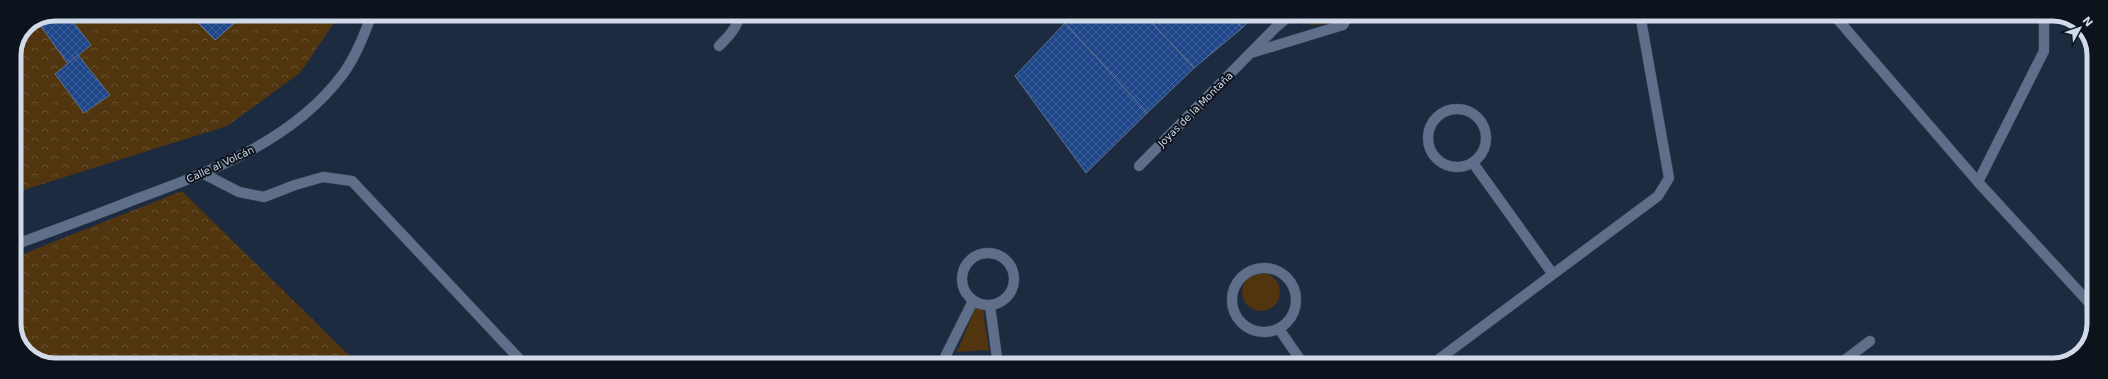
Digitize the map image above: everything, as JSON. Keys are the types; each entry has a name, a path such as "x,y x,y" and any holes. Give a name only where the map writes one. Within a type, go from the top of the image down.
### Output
{"street":[{"name":"Calle al Volcán","path":"21,242 204,174 277,135 310,110 343,74 355,55 369,21"},
{"path":"719,46 732,33 738,21"},
{"name":"Joyas de la Montaña","path":"1139,166 1284,21"},
{"name":"Joyas de la Montaña","path":"1250,53 1343,25 1345,21"},
{"path":"1440,358 1552,273 1658,196 1669,178 1641,21"},
{"path":"1839,21 1978,182 2087,300"},
{"path":"1978,182 2044,51 2044,21"},
{"path":"1456,108 1471,112 1482,122 1487,137 1483,152 1473,163 1458,167 1444,164 1432,153 1428,139 1430,131 1432,124 1442,113 1456,108"},
{"path":"1473,163 1552,273"},
{"path":"204,174 239,192 264,197 323,176 352,181 518,358"},
{"path":"986,251 1002,255 1013,268 1014,279 1014,285 1006,299 990,306 981,305 973,301 962,288 962,272 970,257 986,251"},
{"path":"1257,268 1276,269 1290,280 1296,298 1292,316 1279,329 1261,333 1243,326 1233,311 1231,292 1240,276 1257,268"},
{"path":"944,358 973,301"},
{"path":"990,306 997,358"},
{"path":"1279,329 1299,358"},
{"path":"1847,358 1870,341"}],"green space":[{"path":"55,21 335,21 300,73 227,126 21,191 21,55 24,42 31,31 36,27"},
{"path":"1309,21 1328,21 1326,24 1310,25"},
{"path":"182,191 352,358 50,358 40,355 29,347 21,327 21,256 28,252"},
{"path":"1261,273 1271,276 1277,282 1280,292 1277,302 1271,308 1261,311 1251,308 1245,302 1242,292 1245,282 1251,276"},
{"path":"976,306 983,310 989,350 957,352"}],"building":[{"path":"55,21 72,21 91,45 68,64 40,25"},
{"path":"196,21 237,21 215,40"},
{"path":"1067,21 1150,21 1194,68 1147,113 1065,23"},
{"path":"1150,21 1236,21 1242,28 1194,68"},
{"path":"1236,21 1249,21 1242,28"},
{"path":"1065,23 1147,113 1086,173 1015,76"},
{"path":"78,55 110,95 84,113 55,74"}]}
